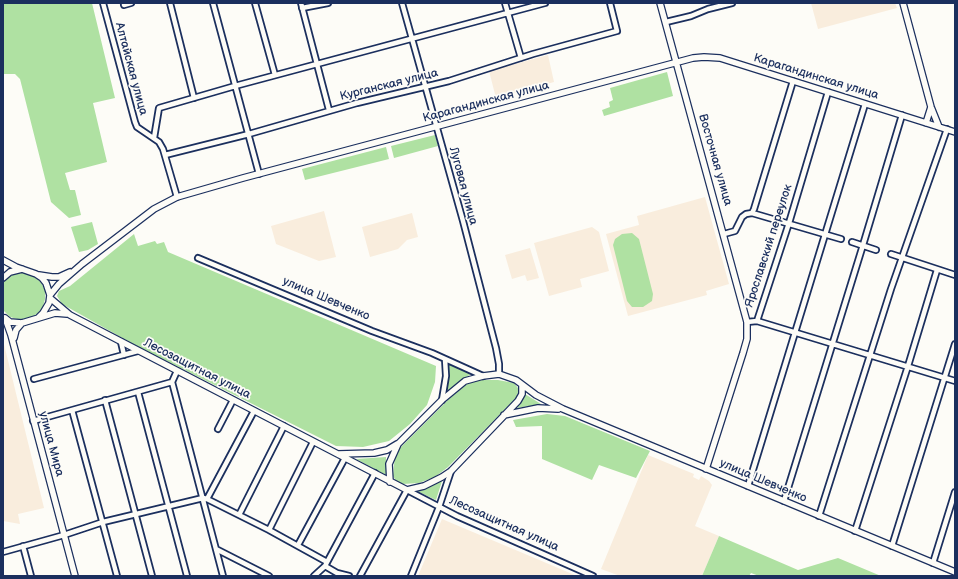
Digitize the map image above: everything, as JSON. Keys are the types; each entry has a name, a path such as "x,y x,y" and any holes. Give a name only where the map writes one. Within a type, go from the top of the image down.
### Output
{"main road":[{"name":"Восточная улица","path":"660,3 747,322"},
{"path":"903,3 939,127"},
{"name":"Карагандинская улица","path":"38,318 47,308 50,296 59,284 74,270 154,209 177,197 677,62 704,57 720,58 955,132"},
{"path":"926,123 932,106"},
{"path":"3,260 42,278 46,283 50,296"},
{"path":"3,278 10,272 24,269"},
{"path":"36,274 52,277 74,270"},
{"name":"Лесозащитная улица","path":"50,296 70,315 407,490"},
{"path":"4,317 10,322 22,323 55,313 70,315"},
{"name":"улица Мира","path":"4,317 13,343 75,576"},
{"name":"Ярославский переулок","path":"706,468 747,339 747,322"},
{"path":"13,343 16,330 22,323"},
{"path":"390,482 389,464 398,444 442,400 465,381 483,376 499,374"},
{"name":"улица Шевченко","path":"499,374 513,379 536,395 563,409 955,572"},
{"path":"407,490 430,483 451,471 521,396 522,385"},
{"name":"улица Шевченко","path":"504,415 538,408 563,409"},
{"name":"Лесозащитная улица","path":"338,454 374,453 387,450 398,444"}],"street":[{"name":"Алтайская улица","path":"103,3 135,122 137,127 159,142 165,155 177,197"},
{"path":"124,5 131,3"},
{"path":"170,3 194,98"},
{"path":"212,3 259,174"},
{"path":"255,3 275,75"},
{"path":"328,3 301,6 329,110"},
{"name":"Луговая улица","path":"402,3 426,86 496,348 499,374"},
{"path":"505,3 521,58"},
{"path":"154,138 159,108 317,63 545,3"},
{"name":"Курганская улица","path":"165,155 248,134 329,110 449,81 521,58 617,31 610,3"},
{"path":"666,22 732,3"},
{"path":"752,212 793,81"},
{"name":"Ярославский переулок","path":"747,322 757,320 789,223 828,92"},
{"path":"748,486 865,104"},
{"path":"784,501 864,245 902,115"},
{"path":"818,516 902,258 947,129"},
{"path":"724,234 735,231 742,217 752,212 841,239"},
{"path":"852,242 876,250"},
{"path":"891,254 955,275"},
{"name":"улица Шевченко","path":"198,258 483,376"},
{"path":"855,531 937,270"},
{"path":"757,320 832,344 955,380"},
{"path":"121,342 124,355"},
{"path":"892,546 955,344"},
{"path":"34,379 138,351"},
{"path":"442,400 445,380 445,359"},
{"path":"177,371 172,382 205,498 223,576"},
{"path":"33,421 172,382"},
{"path":"138,392 187,576"},
{"path":"105,400 152,576"},
{"path":"218,429 233,400"},
{"path":"72,410 117,576"},
{"path":"205,498 254,411"},
{"path":"239,514 284,426"},
{"path":"269,530 313,442"},
{"path":"298,545 345,458"},
{"path":"411,576 439,508 451,471"},
{"path":"314,576 326,564 376,473"},
{"path":"360,576 407,490"},
{"name":"Лесозащитная улица","path":"407,490 439,508 593,576"},
{"path":"933,562 955,492"},
{"path":"3,552 64,535 103,522 168,505 205,498 298,545 326,564 337,574 349,576"},
{"path":"23,546 31,576"},
{"path":"216,549 269,576"}],"shaded area":[{"path":"811,3 895,3 897,8 818,29"},
{"path":"548,55 554,82 496,98 489,71"},
{"path":"705,197 729,284 706,291 707,295 628,316 606,234 639,225 637,216"},
{"path":"324,211 336,257 319,261 276,244 271,226"},
{"path":"412,213 418,237 407,240 398,249 370,257 362,227"},
{"path":"592,227 599,232 609,271 580,279 582,287 549,296 534,243"},
{"path":"530,248 539,278 527,281 525,275 512,279 505,255"},
{"path":"3,340 44,508 18,514 20,524 3,521"},
{"path":"648,455 694,474 693,477 699,480 701,476 712,485 695,526 719,536 702,576 620,576 601,569"},
{"path":"442,519 544,562 577,576 418,576"}],"green space":[{"path":"3,3 92,3 115,98 93,103 107,162 65,173 70,190 75,190 81,215 69,218 51,202 20,79 15,74 3,74"},
{"path":"667,72 673,96 604,116 602,110 610,107 609,102 613,100 610,88"},
{"path":"435,135 438,146 394,158 391,146"},
{"path":"386,147 389,159 305,180 302,169"},
{"path":"92,222 98,244 88,250 79,252 71,227"},
{"path":"632,233 639,239 653,294 652,301 643,307 632,307 627,301 613,245 615,239 622,234"},
{"path":"134,234 138,246 155,241 157,244 164,242 168,252 436,366 435,382 427,405 410,424 389,441 363,447 336,446 133,344 62,304 57,296 59,291 70,286"},
{"path":"22,273 30,274 37,278 45,291 45,299 43,307 38,313 25,319 17,319 10,317 3,310 3,283 8,277"},
{"path":"448,362 472,373 447,392"},
{"path":"481,380 498,380 514,383 518,388 516,398 448,467 435,477 419,483 403,484 396,481 393,476 395,456 400,448 448,400 467,384"},
{"path":"525,394 541,404 517,408"},
{"path":"547,414 565,416 650,451 636,478 599,465 592,480 542,459 542,426 516,427 513,420"},
{"path":"386,457 386,475 356,459"},
{"path":"442,481 436,500 417,491"},
{"path":"719,536 798,570 838,558 881,576 759,576 751,573 749,576 702,576"}]}
